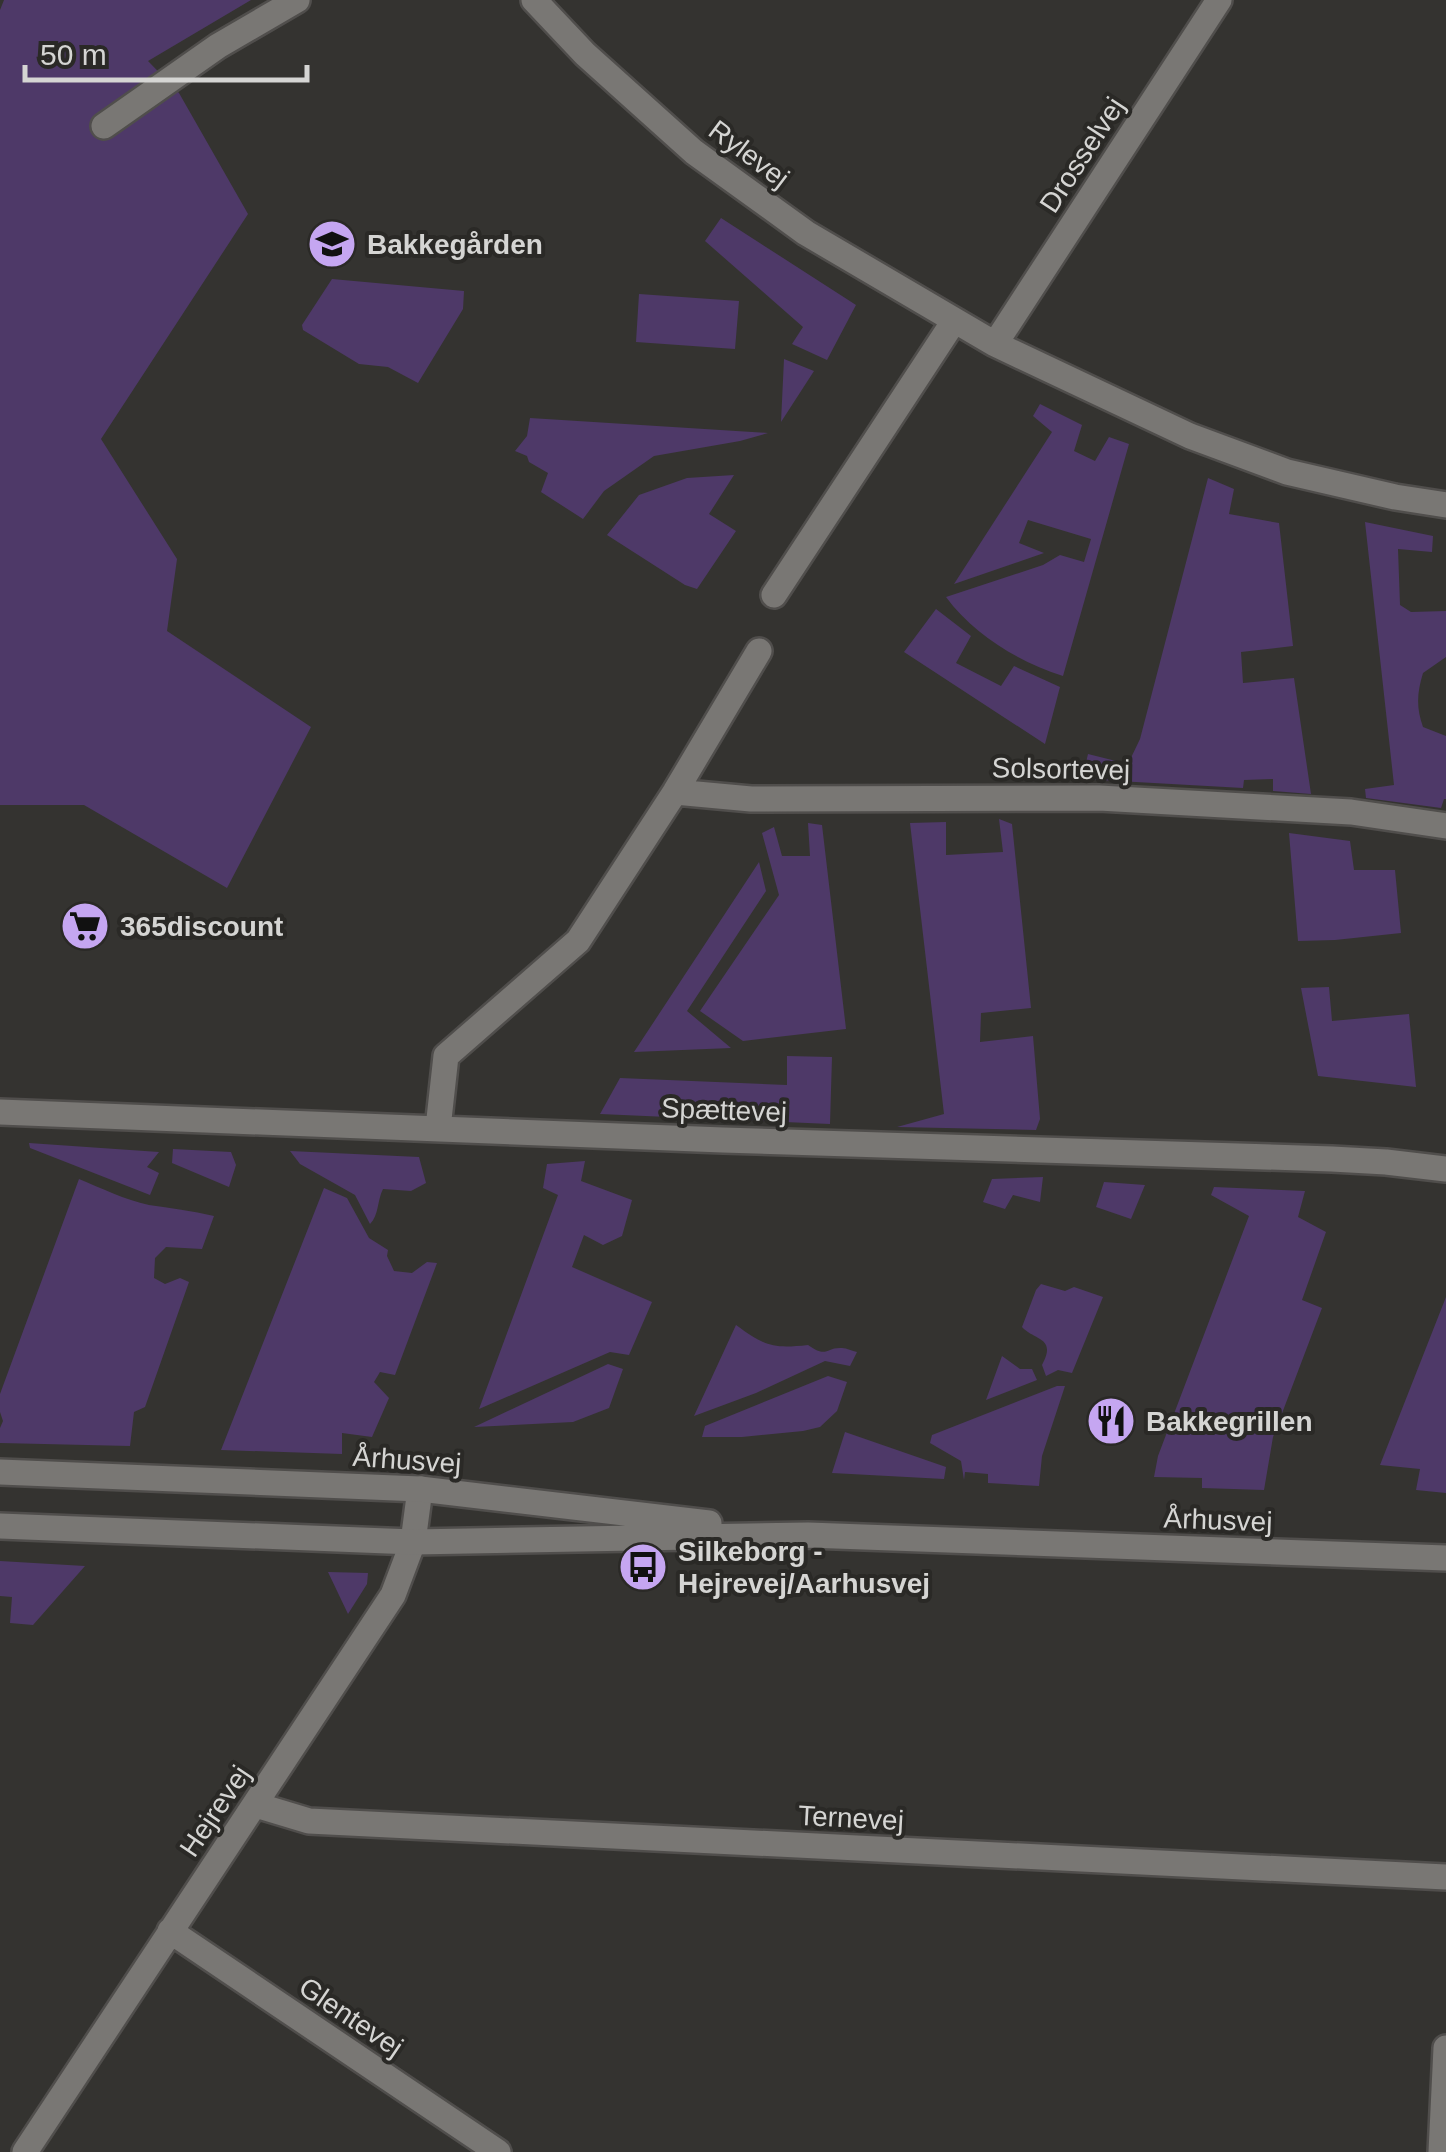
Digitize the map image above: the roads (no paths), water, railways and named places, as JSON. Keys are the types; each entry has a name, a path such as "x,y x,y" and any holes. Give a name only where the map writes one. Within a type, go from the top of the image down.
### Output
{"street":[{"path":"104,126 218,46 297,0"},
{"name":"Rylevej","path":"534,0 584,54 694,152 806,234 995,344 1190,436 1287,472 1446,505"},
{"name":"Drosselvej","path":"995,344 1219,0"},
{"path":"774,595 954,321"},
{"path":"438,1128 446,1056 578,941 675,792 759,651"},
{"name":"Solsortevej","path":"675,792 751,799 1099,798 1351,812 1446,826"},
{"name":"Spættevej","path":"0,1112 1350,1160 1446,1168"},
{"name":"Århusvej","path":"0,1472 420,1489 808,1534"},
{"name":"Hejrevej","path":"25,2152 393,1595 412,1542 420,1489"},
{"name":"Århusvej","path":"0,1526 412,1542 808,1534 1446,1558"},
{"name":"Ternevej","path":"256,1806 309,1821 1446,1877"},
{"name":"Glentevej","path":"170,1931 498,2152"},
{"path":"1441,2152 1446,2048"}],"place":[{"name":"Bakkegården","path":"332,244"},
{"name":"365discount","path":"85,926"},
{"name":"Bakkegrillen","path":"1111,1421"},
{"name":"Silkeborg - Hejrevej/Aarhusvej","path":"643,1567"}]}
